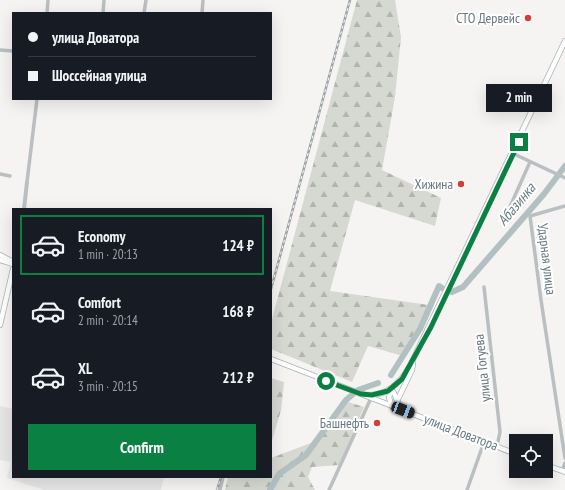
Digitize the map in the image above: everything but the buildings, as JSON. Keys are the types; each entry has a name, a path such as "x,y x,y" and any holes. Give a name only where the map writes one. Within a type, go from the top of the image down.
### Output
{"main road":[{"path":"513,154 565,41"},
{"path":"361,394 391,389 402,379 414,359 565,47"},
{"path":"0,255 12,263"},
{"path":"0,260 12,264"},
{"path":"0,310 8,274 12,266"},
{"path":"0,325 12,273"},
{"path":"397,401 412,370 414,359"},
{"name":"улица Доватора","path":"272,360 509,451"},
{"path":"391,389 396,394 398,406 403,410"},
{"path":"391,389 389,398 392,406"},
{"path":"553,467 564,471"}],"street":[{"path":"47,12 48,0"},
{"path":"103,12 104,0"},
{"path":"144,12 146,0"},
{"path":"202,12 204,0"},
{"path":"0,50 12,51"},
{"path":"24,208 37,100"},
{"path":"513,154 565,178"},
{"path":"504,220 530,162"},
{"path":"0,174 10,176"},
{"name":"Ударная улица","path":"565,206 530,216 565,458"},
{"name":"улица Гогуева","path":"484,287 500,432 497,446"},
{"path":"329,490 371,398"},
{"path":"467,490 484,442"},
{"path":"564,471 565,463"},
{"path":"220,490 223,478"}],"shaded area":[{"path":"0,406 12,409 12,478 164,478 161,490 44,490 7,478 11,462 0,460"}],"green space":[{"path":"357,0 395,0 401,37 395,97 382,170 441,198 435,226 355,200 330,291 429,305 403,356 368,346 352,382 272,349 272,319"},
{"path":"272,378 284,382 281,410 272,441"},
{"path":"342,400 364,407 339,465 312,467 308,477 315,490 225,490 228,478 272,478 272,458 311,443 331,418"}],"waterway":[{"name":"Абазинка","path":"452,292 463,287 544,194 565,166"},
{"name":"Абазинка","path":"391,375 420,329 439,286 442,288"},
{"name":"Абазинка","path":"358,390 378,383"},
{"name":"Абазинка","path":"270,490 279,474 306,455 346,400 353,394"}],"railway":[{"path":"272,285 350,0"},
{"path":"217,490 221,478"}],"place":[{"name":"СТО Дервейс","path":"528,18"},
{"name":"Хижина","path":"461,184"},
{"name":"Башнефть","path":"377,423"}],"route":[{"path":"326,381 361,394 372,395 388,391 402,379 416,357 431,327 519,142"}]}
